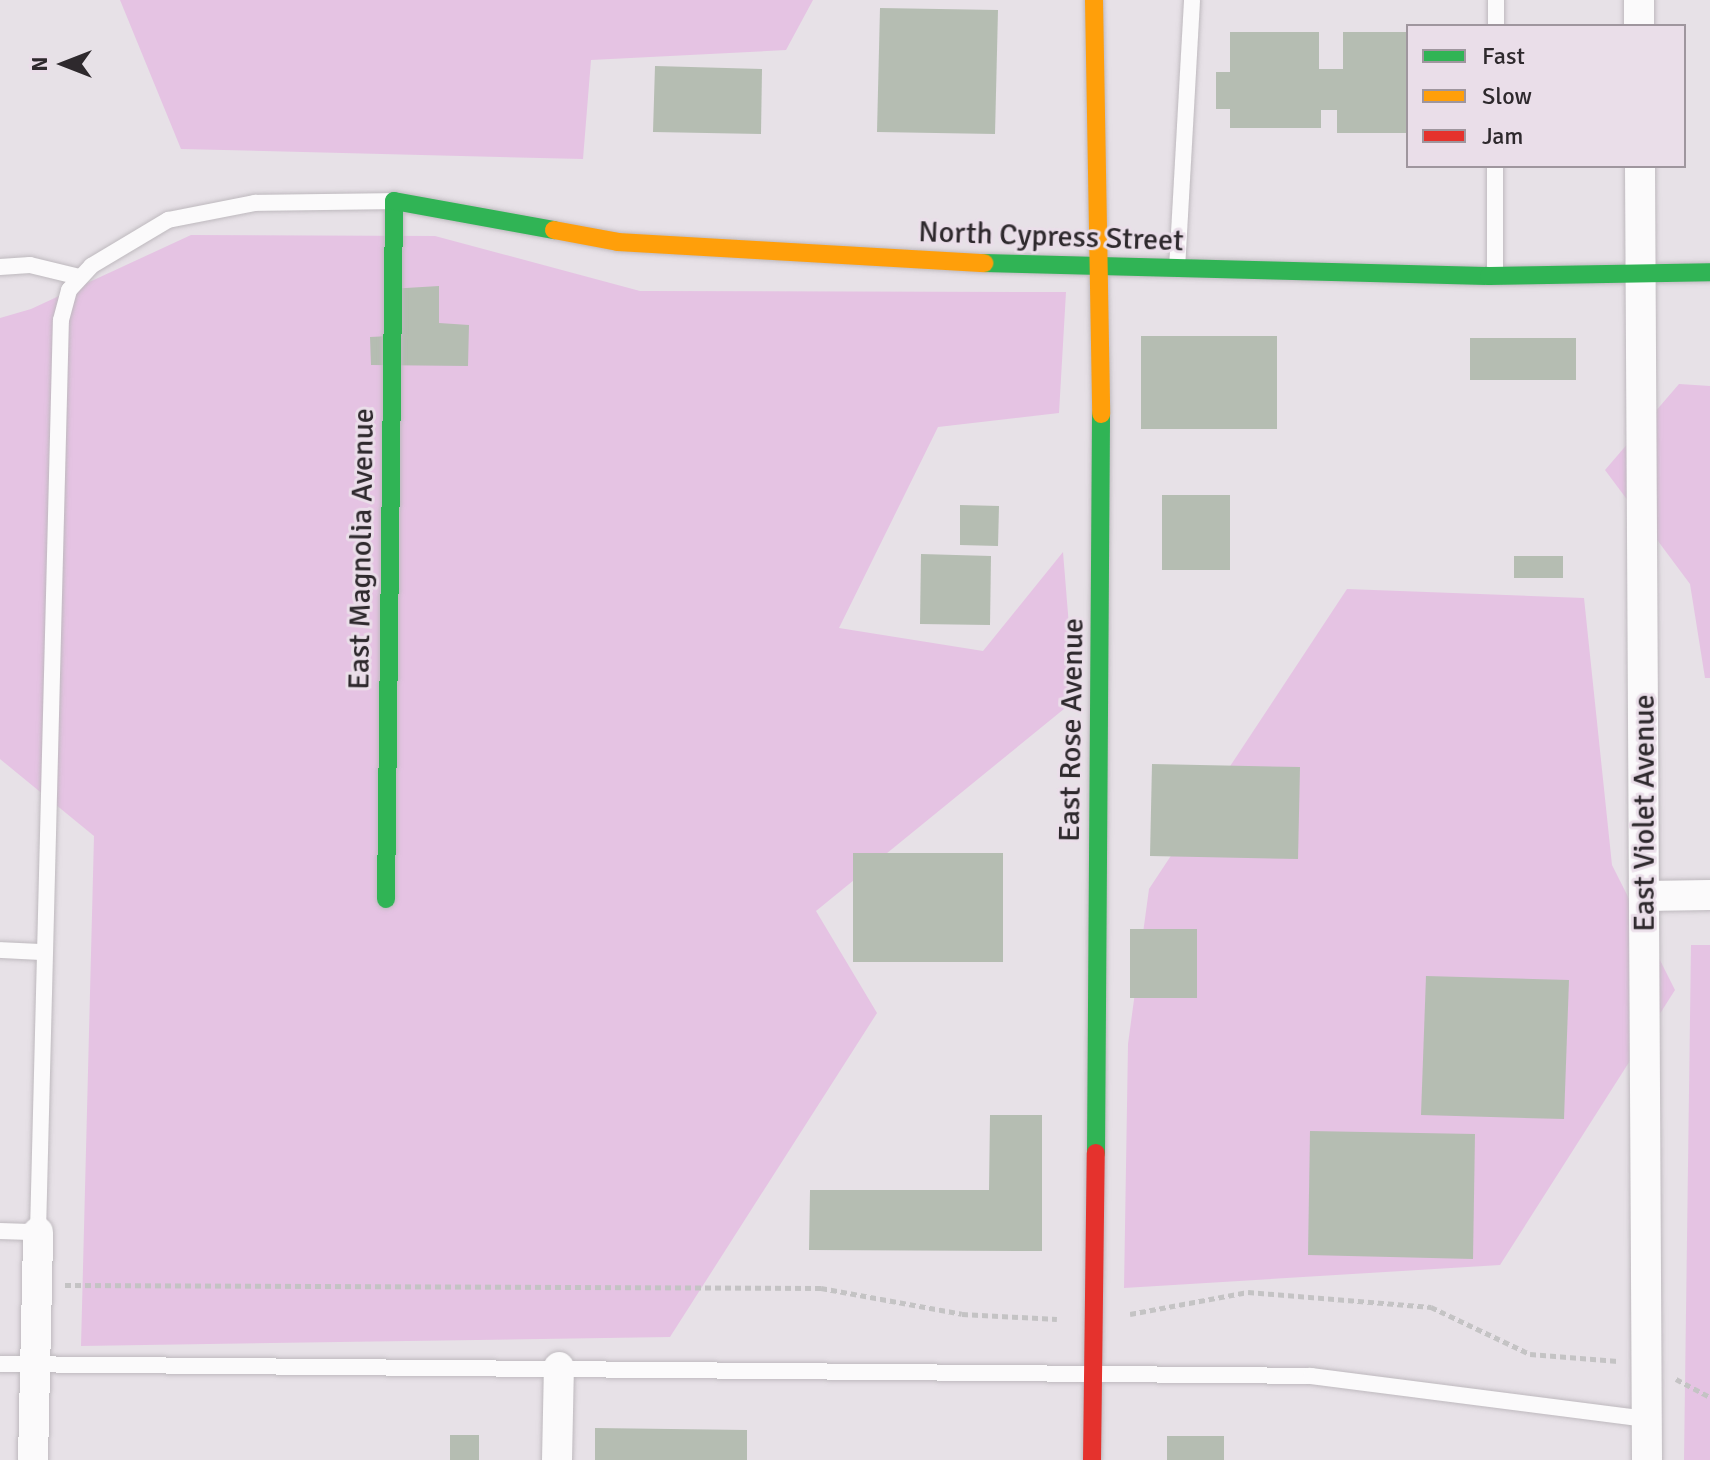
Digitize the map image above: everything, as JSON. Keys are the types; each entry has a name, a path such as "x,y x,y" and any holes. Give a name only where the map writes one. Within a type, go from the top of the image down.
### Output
{"street":[{"name":"East Rose Avenue","path":"1092,1460 1103,509 1094,0"},
{"path":"1639,0 1639,24"},
{"name":"East Violet Avenue","path":"1640,168 1647,1460"},
{"name":"North Cypress Street","path":"394,201 618,242 1097,270 1495,276 1710,272"},
{"name":"East Magnolia Avenue","path":"386,899 394,201"},
{"path":"1645,896 1710,895"},
{"path":"33,1460 38,1232"},
{"path":"557,1460 559,1367"}],"lane":[{"path":"1177,270 1192,0"},
{"path":"1496,0 1496,24"},
{"path":"1495,168 1495,276"},
{"path":"0,1231 38,1232 61,320 69,290 91,266 168,220 255,203 394,201"},
{"path":"0,267 30,265 80,277"},
{"path":"0,950 43,952"},
{"path":"0,1364 1311,1376 1648,1419"}],"path":[{"path":"37,1284 821,1288 962,1314 1092,1321 1248,1292 1431,1307 1530,1354 1648,1363 1710,1397"}],"shaded area":[{"path":"120,0 813,0 786,50 591,60 583,159 181,149"},
{"path":"191,235 435,236 640,291 1066,292 1059,413 938,427 839,628 983,651 1063,552 1075,700 816,911 877,1013 670,1337 81,1346 94,836 0,759 0,318 31,309"},
{"path":"1679,384 1710,386 1710,678 1705,678 1690,584 1605,470"},
{"path":"1347,589 1584,598 1612,865 1675,990 1500,1265 1124,1288 1128,1044 1149,889"},
{"path":"1691,945 1710,945 1710,1460 1684,1460"}],"building":[{"path":"880,8 998,10 995,134 877,132"},
{"path":"1230,32 1319,32 1319,69 1343,69 1343,32 1406,32 1406,133 1337,133 1337,110 1321,110 1321,128 1230,128 1230,109 1216,109 1216,72 1230,72"},
{"path":"655,66 762,69 761,134 653,132"},
{"path":"439,286 439,323 469,325 468,366 371,365 370,337 390,336 389,289"},
{"path":"1141,336 1277,336 1277,429 1141,429"},
{"path":"1470,338 1576,338 1576,380 1470,380"},
{"path":"1162,495 1230,495 1230,570 1162,570"},
{"path":"960,505 999,506 998,546 960,545"},
{"path":"921,554 991,556 990,625 920,624"},
{"path":"1514,556 1563,556 1563,578 1514,578"},
{"path":"1152,764 1300,767 1298,859 1150,856"},
{"path":"853,853 1003,853 1003,962 853,962"},
{"path":"1130,929 1197,929 1197,998 1130,998"},
{"path":"1426,976 1569,980 1564,1119 1421,1115"},
{"path":"990,1115 1042,1115 1042,1251 809,1250 810,1190 989,1190"},
{"path":"1310,1131 1475,1134 1473,1259 1308,1255"},
{"path":"595,1428 747,1430 747,1460 595,1460"},
{"path":"450,1435 479,1435 479,1460 450,1460"},
{"path":"1167,1436 1224,1436 1224,1460 1167,1460"}],"traffic: fast":[{"path":"386,899 394,201 554,230"},
{"path":"984,263 1489,276 1710,272"},
{"path":"1096,1153 1101,414"}],"traffic: slow":[{"path":"1094,0 1101,414"},
{"path":"554,230 618,242 984,263"}],"traffic: jam":[{"path":"1092,1460 1096,1153"}]}
